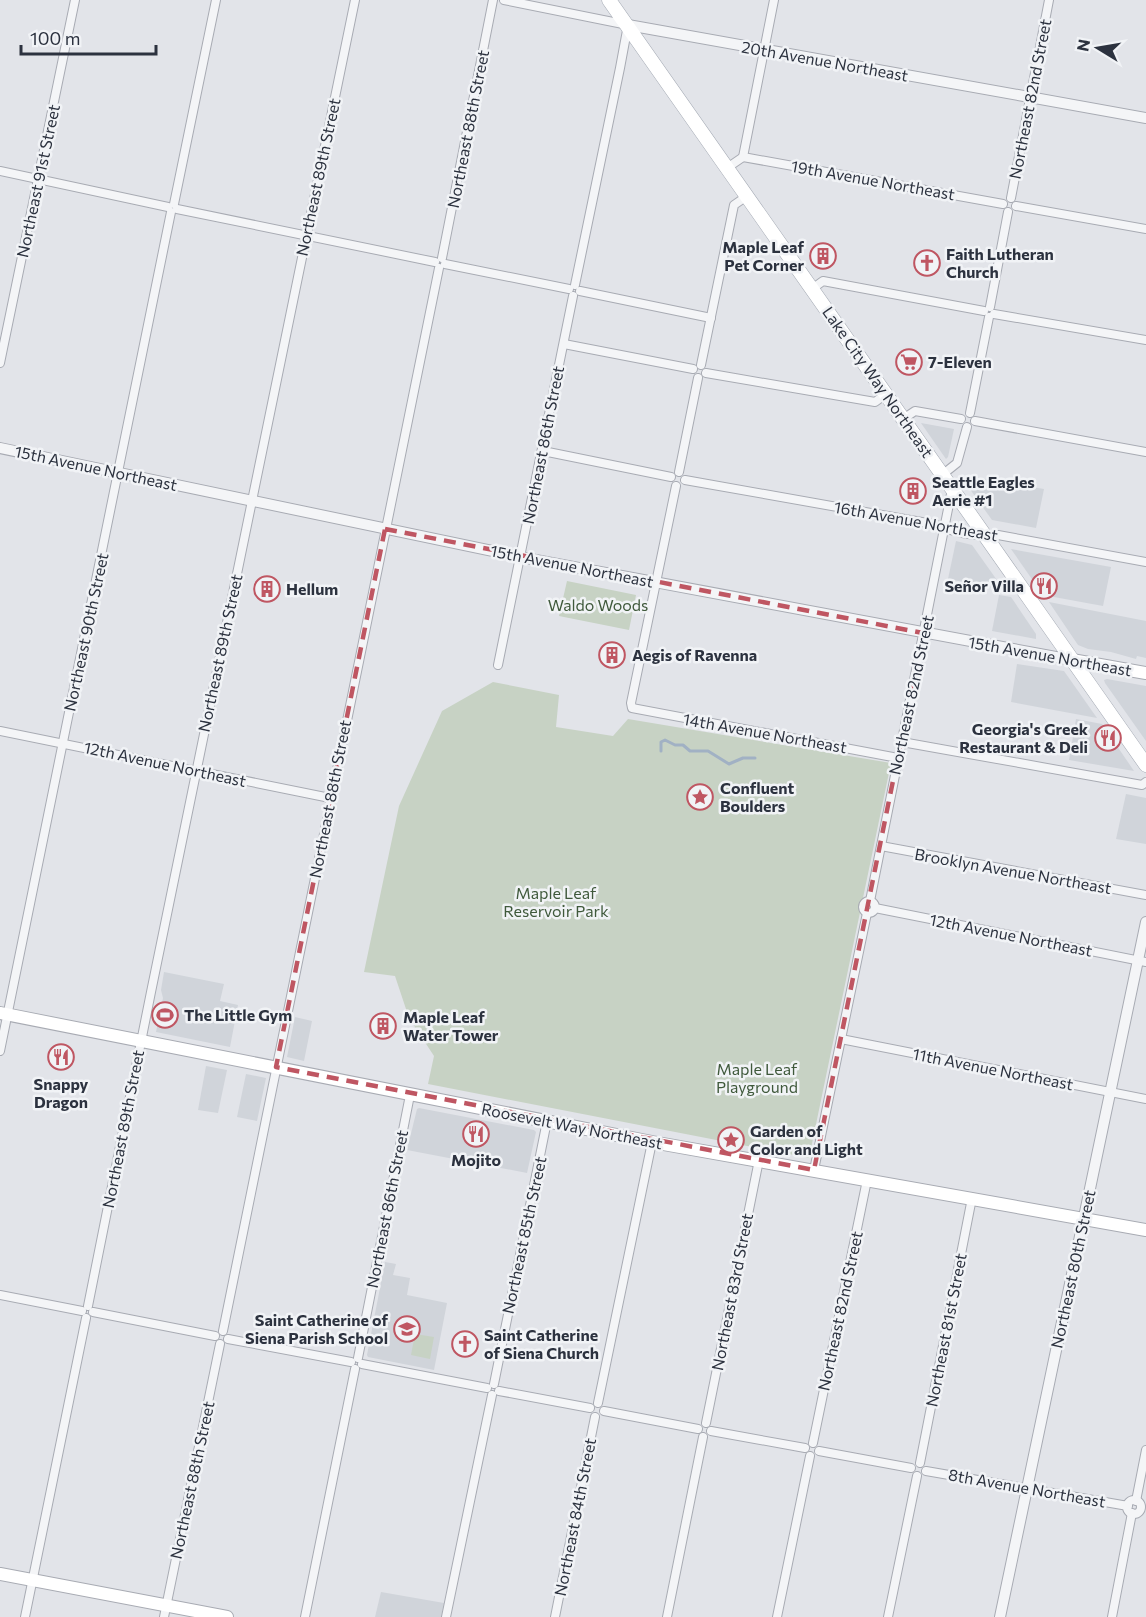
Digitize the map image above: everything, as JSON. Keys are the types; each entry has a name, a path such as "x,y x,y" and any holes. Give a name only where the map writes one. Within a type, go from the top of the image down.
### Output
{"main road":[{"name":"Lake City Way Northeast","path":"609,0 1146,765"},
{"name":"15th Avenue Northeast","path":"1072,660 1146,673"},
{"name":"Roosevelt Way Northeast","path":"4,1014 652,1142 1146,1230"},
{"path":"0,1574 166,1611 227,1617"}],"street":[{"name":"Northeast 91st Street","path":"0,363 75,0"},
{"name":"Northeast 90th Street","path":"0,1051 4,1014 63,743 216,0"},
{"name":"Northeast 89th Street","path":"25,1617 355,0"},
{"name":"Northeast 88th Street","path":"166,1611 493,0"},
{"name":"20th Avenue Northeast","path":"504,0 764,50 1146,118"},
{"path":"728,168 744,157 774,0"},
{"name":"Northeast 82nd Street","path":"1011,198 1049,0"},
{"name":"Northeast 86th Street","path":"498,665 628,25"},
{"name":"19th Avenue Northeast","path":"744,157 1006,208"},
{"path":"0,171 711,318"},
{"path":"706,373 703,378 693,375 711,318 734,206 747,196"},
{"path":"969,413 989,312 1006,208 1005,200 1011,198 1016,201 1013,211 1006,208"},
{"path":"1016,206 1146,229"},
{"path":"812,289 823,282 1146,340"},
{"path":"564,344 705,368 706,373"},
{"path":"706,373 875,402 886,394"},
{"path":"679,472 698,378"},
{"path":"903,419 915,411 961,419"},
{"path":"961,419 969,413"},
{"path":"969,413 974,416 975,421"},
{"path":"961,419 967,427"},
{"path":"967,427 972,426 975,421"},
{"path":"975,421 1146,452"},
{"path":"942,475 956,464 967,427"},
{"name":"15th Avenue Northeast","path":"0,448 520,557 1072,660"},
{"path":"543,451 671,477"},
{"path":"679,472 685,480 682,485 676,486 671,483 671,477 672,474 679,472"},
{"name":"16th Avenue Northeast","path":"685,480 933,524 944,529 985,536 998,535 1146,562"},
{"path":"656,583 676,486"},
{"name":"Northeast 82nd Street","path":"814,1170 871,907 880,846 952,489"},
{"name":"14th Avenue Northeast","path":"656,583 631,703 632,708 898,758"},
{"name":"12th Avenue Northeast","path":"0,731 330,798"},
{"path":"902,742 1142,785 1146,782"},
{"name":"Brooklyn Avenue Northeast","path":"880,846 1146,895"},
{"name":"12th Avenue Northeast","path":"871,907 1142,961"},
{"name":"Northeast 80th Street","path":"1000,1617 1110,1092 1142,961 1146,922"},
{"name":"11th Avenue Northeast","path":"841,1039 1146,1099"},
{"name":"Northeast 86th Street","path":"305,1617 410,1095"},
{"name":"Northeast 85th Street","path":"446,1617 547,1121"},
{"path":"598,1403 652,1142"},
{"name":"Northeast 83rd Street","path":"667,1617 759,1160"},
{"name":"Northeast 82nd Street","path":"809,1445 867,1180"},
{"name":"Northeast 81st Street","path":"920,1462 972,1198"},
{"path":"0,1295 590,1408"},
{"path":"590,1408 598,1403"},
{"path":"590,1408 591,1414 601,1417 604,1411 603,1406 598,1403"},
{"path":"604,1411 704,1430 818,1446 819,1451"},
{"name":"Northeast 84th Street","path":"555,1617 595,1417"},
{"path":"809,1445 806,1453 810,1456"},
{"path":"1112,1617 1137,1507 1146,1450"},
{"path":"810,1456 815,1456 819,1451"},
{"path":"819,1451 914,1472 922,1476 926,1471 925,1466 920,1462 914,1464 914,1472 888,1617"},
{"path":"777,1617 810,1456"},
{"name":"8th Avenue Northeast","path":"926,1471 1137,1507"}],"highlighted area":[{"path":"385,529 923,633 814,1170 276,1067"}],"shaded area":[{"path":"921,423 954,429 946,459"},
{"path":"968,476 1044,489 1036,528 992,520 967,485"},
{"path":"956,541 972,545 1004,590 948,579"},
{"path":"1011,549 1111,567 1103,606 1043,595"},
{"path":"999,595 1011,597 1036,634 1036,639 992,631"},
{"path":"1049,602 1146,621 1146,658 1137,656 1136,659 1078,645"},
{"path":"1017,664 1064,671 1097,718 1011,702"},
{"path":"1104,680 1146,686 1146,741 1105,683"},
{"path":"1076,719 1102,724 1134,771 1069,760"},
{"path":"1126,794 1146,798 1146,844 1116,839"},
{"path":"164,972 224,984 220,1001 238,1005 230,1047 156,1032 163,998 161,990"},
{"path":"295,1017 312,1021 304,1061 287,1057"},
{"path":"206,1066 227,1070 218,1113 198,1110"},
{"path":"246,1074 266,1078 257,1121 237,1117"},
{"path":"419,1108 534,1130 536,1132 527,1173 407,1150"},
{"name":"Saint Catherine of Siena Parish School","path":"385,1262 396,1264 393,1275 410,1278 407,1295 447,1303 434,1370 367,1355"},
{"path":"381,1592 444,1603 441,1617 375,1617"}],"green space":[{"name":"Waldo Woods","path":"567,581 636,595 629,630 559,616"},
{"name":"Maple Leaf Reservoir Park","path":"493,682 559,695 556,727 613,736 628,719 891,763 809,1158 428,1084 434,1056 409,1018 395,976 364,972 399,806 442,711"},
{"path":"415,1334 434,1337 430,1359 411,1355"}],"waterway":[{"path":"661,751 661,742 665,740 675,745 683,745 690,751 708,751 729,764 743,758 755,758"}],"place":[{"name":"Maple Leaf Pet Corner","path":"823,256"},
{"name":"Faith Lutheran Church","path":"927,263"},
{"name":"7-Eleven","path":"909,362"},
{"name":"Seattle Eagles Aerie #1","path":"913,491"},
{"name":"Señor Villa","path":"1044,586"},
{"name":"Hellum","path":"267,589"},
{"name":"Aegis of Ravenna","path":"612,655"},
{"name":"Georgia's Greek Restaurant & Deli","path":"1108,738"},
{"name":"Confluent Boulders","path":"700,797"},
{"name":"The Little Gym","path":"165,1015"},
{"name":"Maple Leaf Water Tower","path":"383,1026"},
{"name":"Snappy Dragon","path":"61,1057"},
{"name":"Mojito","path":"476,1134"},
{"name":"Garden of Color and Light","path":"731,1140"},
{"name":"Saint Catherine of Siena Parish School","path":"407,1329"},
{"name":"Saint Catherine of Siena Church","path":"465,1344"}],"park label":[{"name":"Maple Leaf Playground","path":"757,1078"}]}
